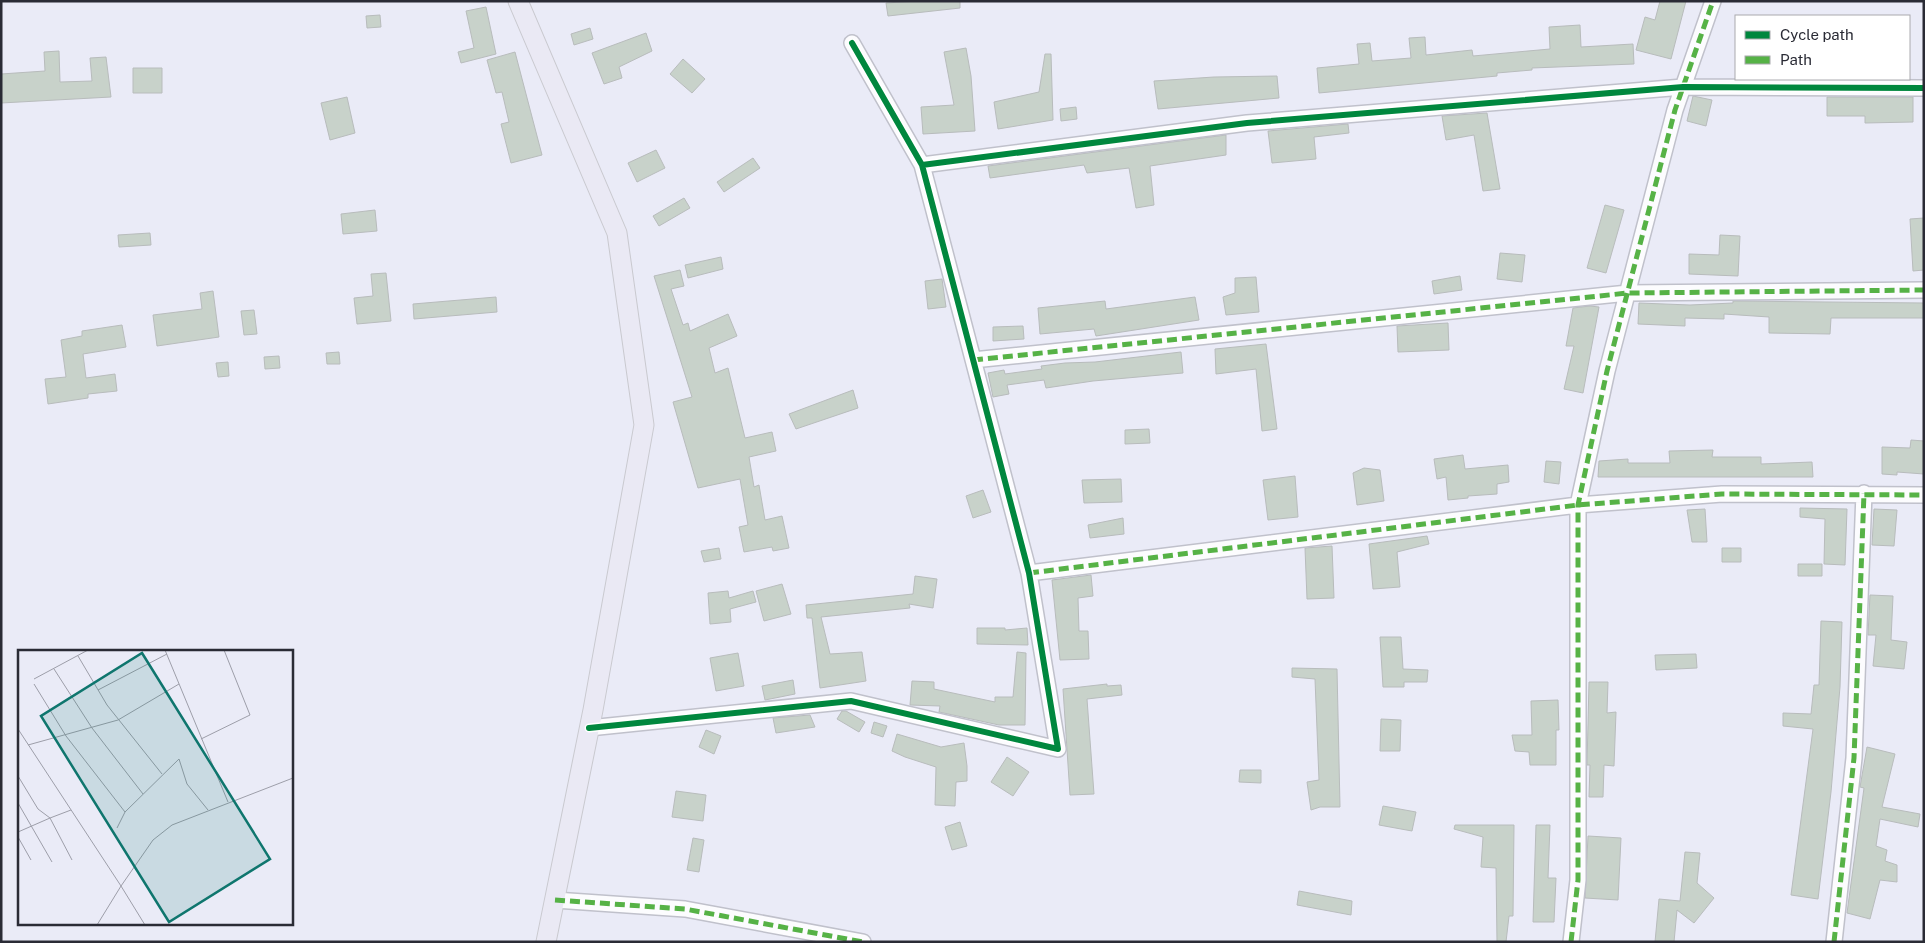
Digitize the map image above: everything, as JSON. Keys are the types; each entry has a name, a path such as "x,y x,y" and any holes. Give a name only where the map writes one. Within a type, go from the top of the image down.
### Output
{"main road":[{"path":"518,1 617,233 644,425 589,728 546,942"}],"street":[{"path":"1571,942 1578,880 1578,505 1607,371 1675,110 1713,1"},
{"path":"589,728 851,702 1058,749 1029,572 922,164 852,43"},
{"path":"922,164 1247,123 1683,87 1924,88"},
{"path":"973,360 1628,292 1924,290"},
{"path":"1029,572 1578,505 1722,494 1864,493 1924,495"},
{"path":"1834,942 1854,758 1864,493"},
{"path":"555,900 685,909 863,942"}],"building":[{"path":"960,1 960,8 888,16 886,3"},
{"path":"1660,1 1686,1 1671,59 1636,50 1645,17 1655,20"},
{"path":"486,7 496,54 461,63 458,52 474,48 466,11"},
{"path":"380,15 381,27 367,28 366,16"},
{"path":"1580,25 1581,47 1633,44 1634,64 1532,68 1532,70 1497,73 1497,76 1319,93 1317,68 1359,64 1357,44 1370,43 1372,61 1411,58 1409,38 1425,37 1426,55 1472,50 1473,56 1550,49 1549,27"},
{"path":"590,28 593,39 574,45 571,34"},
{"path":"646,33 652,51 619,67 622,78 604,84 592,53"},
{"path":"966,48 971,76 975,131 923,134 921,107 954,105 944,52"},
{"path":"59,51 60,82 92,81 90,58 106,57 111,97 1,103 1,74 45,71 44,52"},
{"path":"515,52 542,155 511,163 501,124 509,122 502,92 496,93 487,60"},
{"path":"1045,54 1051,54 1053,120 998,129 994,102 1039,92"},
{"path":"683,59 705,79 692,93 670,74"},
{"path":"133,68 162,68 162,93 133,93"},
{"path":"1277,76 1279,98 1158,109 1154,81 1214,77"},
{"path":"1693,96 1712,100 1706,126 1687,121"},
{"path":"347,97 355,133 330,140 321,103"},
{"path":"1827,97 1913,97 1913,122 1865,123 1865,116 1827,116"},
{"path":"1076,107 1077,119 1061,121 1060,109"},
{"path":"1487,113 1500,189 1483,191 1474,135 1446,140 1442,116"},
{"path":"1348,124 1349,133 1314,137 1316,159 1272,163 1268,131"},
{"path":"1226,135 1226,155 1150,166 1154,205 1136,208 1129,168 1087,173 1084,165 990,178 988,166"},
{"path":"656,150 665,168 637,182 628,163"},
{"path":"753,158 760,168 724,192 717,182"},
{"path":"684,198 690,208 659,226 653,216"},
{"path":"1605,205 1624,210 1606,273 1587,268"},
{"path":"375,210 377,231 343,234 341,214"},
{"path":"1924,218 1924,270 1913,271 1910,219"},
{"path":"150,233 151,245 119,247 118,235"},
{"path":"1720,235 1740,236 1738,276 1689,274 1689,254 1719,255"},
{"path":"1500,253 1525,255 1522,282 1497,279"},
{"path":"721,257 723,269 688,278 685,265"},
{"path":"680,270 684,286 671,289 683,325 688,323 690,331 728,314 737,336 709,348 715,373 728,368 745,438 772,432 776,451 749,457 754,487 759,485 765,520 782,516 789,548 773,551 772,547 744,552 739,527 748,525 740,479 698,488 673,402 692,397 654,276"},
{"path":"386,273 391,321 357,324 354,298 373,296 371,274"},
{"path":"1460,276 1462,290 1434,294 1432,281"},
{"path":"1256,277 1259,312 1226,315 1223,297 1235,293 1235,278"},
{"path":"942,279 946,307 928,309 925,281"},
{"path":"213,291 219,337 157,346 153,315 202,309 200,293"},
{"path":"496,297 497,312 414,319 413,304"},
{"path":"1195,297 1199,320 1096,336 1094,329 1040,334 1038,308 1105,301 1106,309"},
{"path":"1733,301 1924,303 1924,318 1831,318 1830,334 1769,333 1769,317 1724,314 1724,319 1685,318 1685,326 1638,324 1639,303 1690,305 1733,303"},
{"path":"1599,307 1583,393 1564,389 1574,346 1566,346 1573,308"},
{"path":"254,310 257,334 244,335 241,311"},
{"path":"1448,323 1449,350 1398,352 1397,326"},
{"path":"122,325 126,347 83,354 86,378 115,374 117,391 88,394 88,398 48,404 45,379 66,377 61,340 82,336 82,331"},
{"path":"1023,326 1024,339 993,341 993,327"},
{"path":"1266,344 1277,429 1262,431 1256,369 1216,374 1215,349"},
{"path":"339,352 340,364 327,364 326,353"},
{"path":"1181,352 1183,373 1093,381 1046,388 1044,380 1007,385 1009,394 993,397 988,373 1004,370 1005,374 1042,369 1041,366 1065,363 1095,362"},
{"path":"279,356 280,368 265,369 264,357"},
{"path":"228,362 229,376 218,377 216,363"},
{"path":"853,390 858,408 796,429 789,414"},
{"path":"1149,429 1150,443 1125,444 1125,430"},
{"path":"1911,440 1924,441 1924,474 1897,472 1897,475 1882,474 1882,447 1910,448"},
{"path":"1713,450 1712,457 1761,457 1761,464 1812,462 1813,477 1598,477 1599,461 1628,459 1628,463 1670,463 1669,451"},
{"path":"1463,455 1465,469 1508,465 1509,482 1497,484 1497,494 1468,496 1468,498 1448,500 1446,477 1437,479 1434,459"},
{"path":"1546,461 1561,462 1559,484 1544,482"},
{"path":"1364,468 1380,470 1384,501 1357,505 1353,473"},
{"path":"1295,476 1298,517 1268,520 1263,480"},
{"path":"1121,479 1122,502 1084,503 1082,480"},
{"path":"983,490 991,512 973,518 966,496"},
{"path":"1800,508 1847,509 1845,565 1824,564 1825,519 1800,517"},
{"path":"1705,509 1707,542 1692,542 1687,510"},
{"path":"1874,509 1897,510 1894,546 1872,545"},
{"path":"1123,518 1124,534 1090,538 1088,525"},
{"path":"1427,536 1429,544 1397,552 1400,587 1373,589 1369,544"},
{"path":"1332,546 1334,598 1307,599 1305,548"},
{"path":"719,548 721,559 704,562 701,551"},
{"path":"1722,548 1741,548 1741,562 1722,562"},
{"path":"1798,564 1822,564 1822,576 1798,576"},
{"path":"1091,575 1093,596 1078,598 1079,631 1088,631 1089,659 1060,660 1052,580"},
{"path":"915,576 937,579 933,608 909,604 910,608 821,617 830,654 862,652 866,681 820,688 812,618 807,618 806,605 913,594"},
{"path":"782,584 791,614 764,621 756,591"},
{"path":"728,591 729,598 753,591 756,602 730,609 731,622 710,624 708,593"},
{"path":"1870,595 1893,596 1891,640 1907,642 1904,669 1873,666 1876,635 1868,635"},
{"path":"1821,621 1842,622 1840,687 1831,792 1818,899 1791,895 1813,729 1783,726 1783,713 1811,714 1814,685 1819,685"},
{"path":"977,628 1005,628 1005,630 1027,628 1028,645 977,644"},
{"path":"1380,637 1401,637 1403,669 1428,670 1427,682 1404,682 1404,687 1383,687"},
{"path":"1017,652 1026,653 1025,725 999,725 939,712 940,706 910,705 912,681 934,682 934,689 995,702 995,697 1013,697"},
{"path":"738,653 744,686 716,691 710,658"},
{"path":"1696,654 1697,668 1656,670 1655,655"},
{"path":"1292,668 1337,669 1340,807 1320,807 1311,810 1307,782 1319,780 1315,679 1292,677"},
{"path":"793,680 795,694 765,700 762,686"},
{"path":"1589,682 1608,682 1607,713 1616,712 1614,766 1604,765 1603,797 1589,797 1590,765 1587,765"},
{"path":"1107,684 1107,686 1121,685 1122,695 1087,699 1094,794 1070,795 1063,689"},
{"path":"1558,700 1559,730 1556,730 1556,765 1530,765 1529,752 1515,751 1512,735 1532,735 1531,701"},
{"path":"842,711 846,711 865,722 859,732 837,719"},
{"path":"810,715 815,727 776,733 773,718"},
{"path":"1381,719 1401,720 1400,751 1380,751"},
{"path":"874,722 887,726 883,737 871,733"},
{"path":"706,730 721,736 714,754 699,747"},
{"path":"897,734 941,747 964,743 967,781 956,782 955,806 935,805 936,767 892,751"},
{"path":"1867,747 1895,754 1882,807 1920,814 1918,827 1880,819 1876,846 1887,850 1885,861 1897,865 1897,882 1880,880 1870,919 1847,913 1864,788 1860,787"},
{"path":"1007,757 1029,772 1013,796 991,782"},
{"path":"1240,770 1261,770 1261,783 1239,782"},
{"path":"676,791 706,795 703,821 672,817"},
{"path":"1383,806 1416,812 1412,831 1379,825"},
{"path":"960,822 967,846 952,850 945,827"},
{"path":"1455,825 1514,825 1513,916 1509,916 1506,942 1497,942 1496,868 1481,867 1483,837 1454,829"},
{"path":"1536,825 1550,825 1548,878 1556,878 1554,922 1533,922"},
{"path":"1588,836 1621,838 1618,900 1585,898"},
{"path":"693,838 704,840 699,872 687,870"},
{"path":"1685,852 1700,853 1697,883 1714,898 1694,923 1677,910 1674,942 1655,942 1659,899 1680,901"},
{"path":"1299,891 1352,901 1351,915 1297,905"}],"marked path":[{"path":"1571,942 1578,880 1578,505 1607,371 1675,110 1713,1"},
{"path":"973,360 1628,293 1924,290"},
{"path":"1834,942 1854,758 1864,493"},
{"path":"1029,573 1578,505 1722,494 1924,495"},
{"path":"555,900 685,909 863,942"}],"cycle path":[{"path":"589,728 851,701 1058,749 1029,573 922,165 852,43"},
{"path":"922,165 1247,123 1683,87 1924,88"}]}
